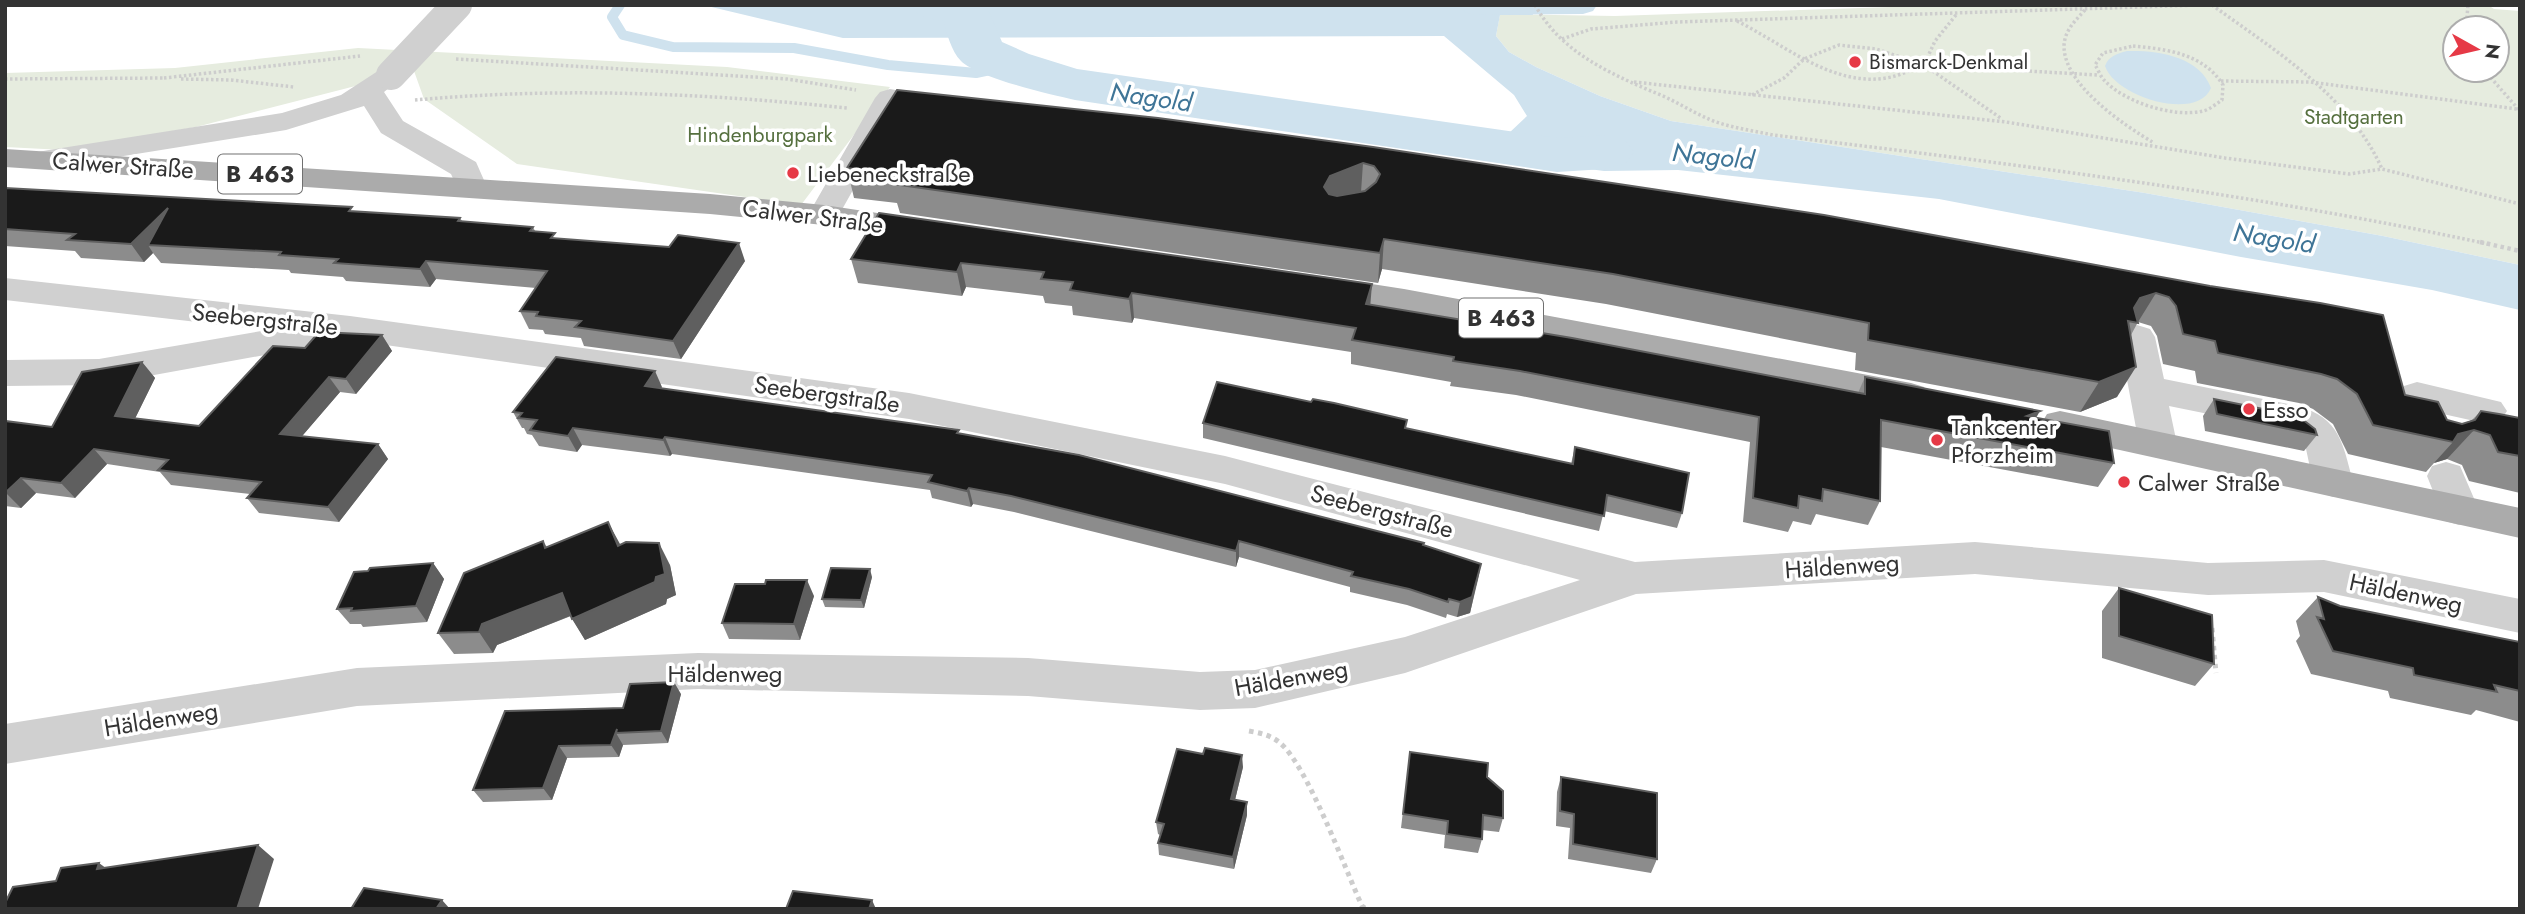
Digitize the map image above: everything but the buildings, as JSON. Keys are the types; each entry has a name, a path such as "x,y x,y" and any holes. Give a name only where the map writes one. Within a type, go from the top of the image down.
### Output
{"main road":[{"name":"Calwer Straße","path":"5,158 471,187 824,215 962,235"},
{"name":"B 463","path":"1294,284 1404,300 1937,401"},
{"path":"2033,419 2333,482 2452,493 2520,523"}],"street":[{"path":"49,159 230,131 323,111 376,81 457,5"},
{"path":"376,81 392,127 465,169 471,187"},
{"path":"824,215 886,105 972,110"},
{"name":"Seebergstraße","path":"5,289 350,328 923,408 1225,470 1634,578"},
{"path":"5,373 99,372 350,328"},
{"path":"2137,337 2158,444"},
{"path":"2147,389 2298,419 2322,438 2333,482"},
{"path":"2434,437 2417,395 2488,411"},
{"name":"Häldenweg","path":"5,744 356,687 698,671 1028,677 1200,691 1255,689 1405,655 1634,578 1975,558 2208,579 2324,576 2520,616"},
{"path":"2306,578 2294,582 2296,592 2318,610 2520,650"}],"path":[{"path":"1535,5 1540,17 1562,40 1586,58 1626,81 1719,123 1773,135 2152,184 2434,232 2520,251"},
{"path":"1562,40 1591,29 1737,20 2201,5"},
{"path":"2211,5 2261,41 2332,99 2367,135 2377,152 2382,169"},
{"path":"2086,10 2073,19 2064,37 2066,55 2073,73 2091,97 2134,131 2158,145"},
{"path":"1924,65 1935,41 1957,14"},
{"path":"1737,20 1820,68 1859,79 1882,79 1924,65 2098,75"},
{"path":"1751,95 1783,78 1804,59 1821,50 1839,45 1856,46 1924,65 2006,122"},
{"path":"2133,46 2168,50 2207,67 2221,81 2225,91 2222,100 2212,107 2178,111 2137,102 2119,93 2098,75 2095,64 2098,57 2106,51 2133,46"},
{"path":"452,58 787,79 878,93 886,105"},
{"path":"164,78 230,80 317,89 323,111"},
{"path":"5,79 376,81 535,92 886,105"},
{"path":"1626,81 2006,122 2349,174 2382,169 2520,204"},
{"path":"2221,81 2310,82 2519,110"},
{"path":"2496,84 2519,110"},
{"path":"2208,579 2216,673"},
{"path":"1246,731 1270,734 1287,748 1299,766 1362,906 1366,909"}],"green space":[{"name":"Stadtgarten","path":"1950,5 2488,5 2494,9 2520,11 2520,265 2383,236 2145,193 1671,121 1600,96 1509,52 1496,36 1500,14 1615,16"},
{"name":"Hindenburgpark","path":"358,48 727,67 890,87 801,205 517,164 424,99 414,71 196,127 64,150 5,147 5,73 175,68"}],"water":[{"path":"703,5 1530,5 1533,15 1500,15 1496,36 1509,52 1600,96 1671,121 2145,193 2383,236 2520,265 2520,310 2432,290 2241,257 1939,199 1678,170 1604,171 1504,158 1508,134 1527,116 1514,95 1444,36 843,38"},
{"path":"2127,51 2176,57 2197,69 2211,88 2203,98 2190,103 2174,104 2139,96 2112,77 2105,66 2113,56"}],"waterway":[{"path":"620,5 612,17 623,35 673,47 794,48 888,65 976,73 1009,66"},
{"name":"Nagold","path":"937,5 963,8 980,51 1042,76 1075,84 1141,96 1321,119 1557,155 1605,152"},
{"path":"1475,6 1583,5"}],"place":[{"name":"Bismarck-Denkmal","path":"1855,62"},
{"name":"Liebeneckstraße","path":"793,173"},
{"name":"Esso","path":"2249,409"},
{"name":"Tankcenter Pforzheim","path":"1937,440"},
{"name":"Calwer Straße","path":"2124,482"}]}
